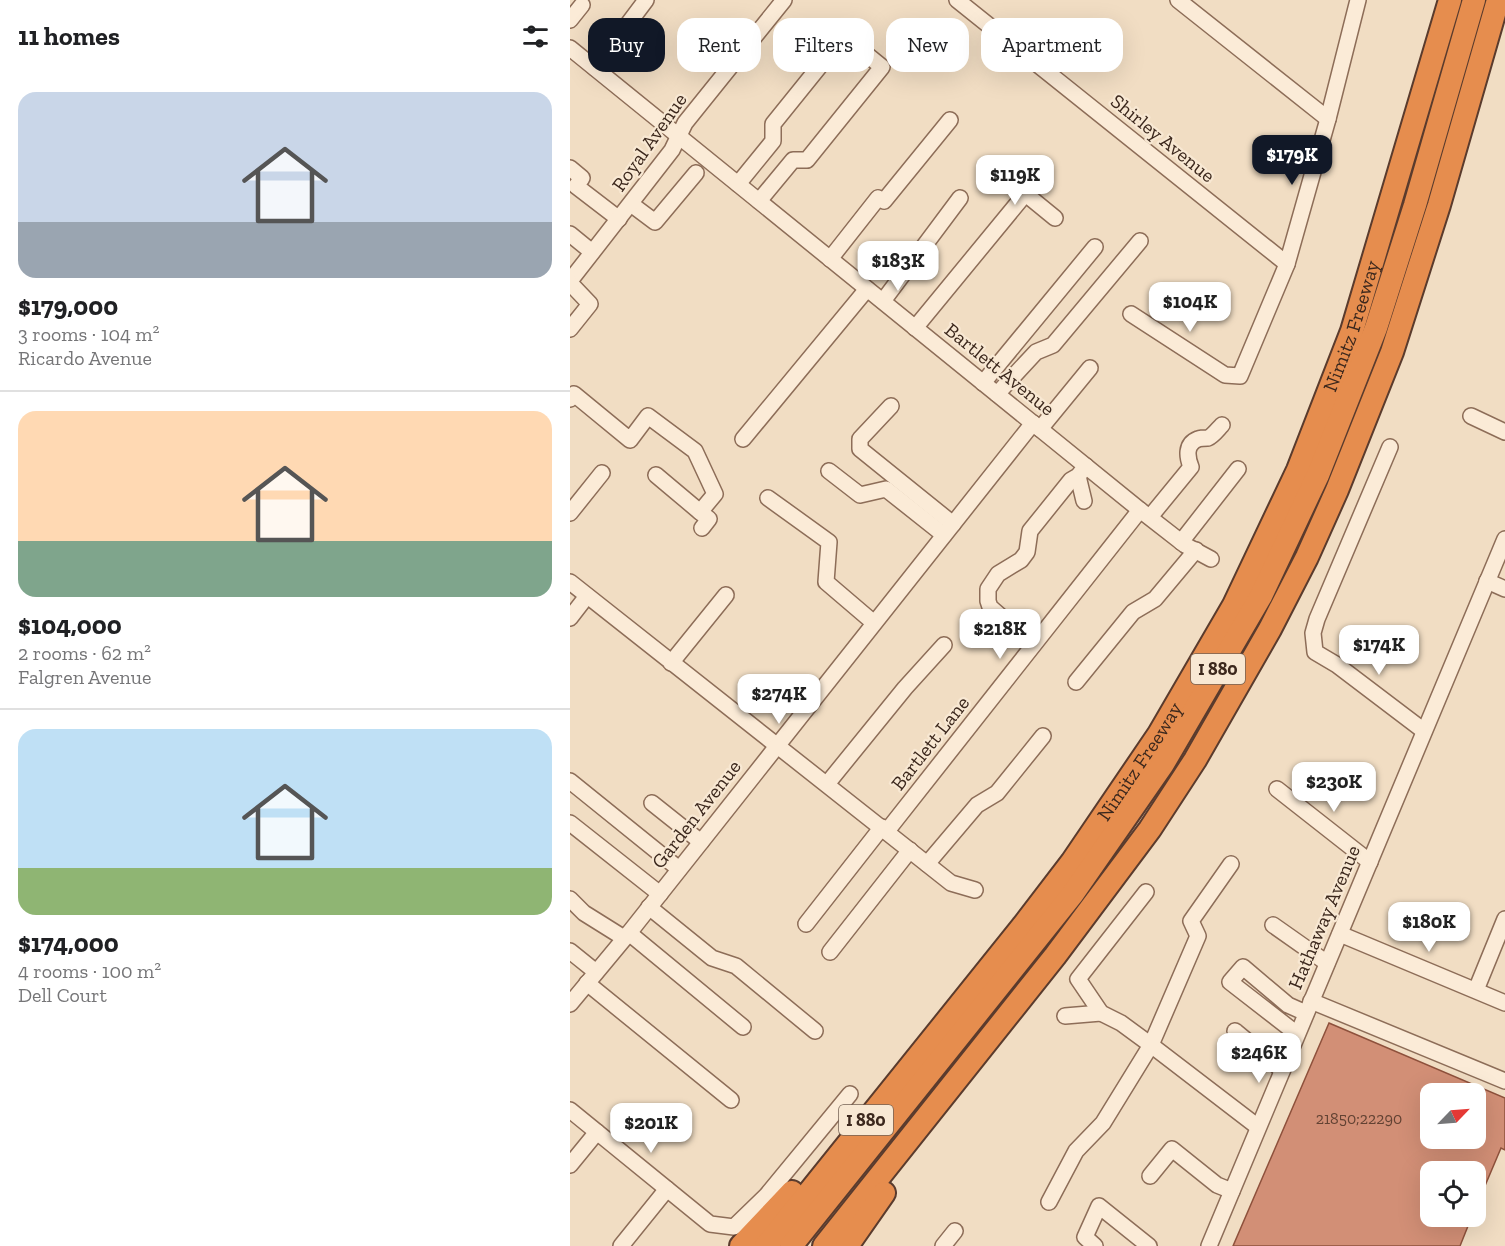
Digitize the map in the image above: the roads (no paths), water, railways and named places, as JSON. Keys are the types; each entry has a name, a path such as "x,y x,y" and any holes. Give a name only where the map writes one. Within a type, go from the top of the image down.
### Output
{"highway":[{"name":"Nimitz Freeway","path":"766,1246 1023,927 1072,862 1159,734 1234,605 1298,470 1352,331 1450,0"},
{"name":"I 880","path":"791,1246 1072,895 1163,764 1261,596 1318,475 1376,328 1415,205 1474,0"},
{"name":"I 880","path":"824,1246 976,1056 1107,888 1157,819 1195,760 1270,629 1306,557 1367,419 1392,351 1436,215 1498,0"},
{"path":"848,1246 976,1056"},
{"path":"741,1246 794,1190 826,1171"}],"street":[{"path":"632,18 646,0"},
{"name":"Royal Avenue","path":"570,282 672,150 686,123 784,0"},
{"name":"Shirley Avenue","path":"957,0 1287,264"},
{"path":"1178,0 1328,119"},
{"path":"1131,314 1225,375 1240,376 1287,264 1328,119 1358,0"},
{"path":"570,20 582,5"},
{"path":"738,184 773,141 773,124 844,36 882,67 807,160 793,160 759,201"},
{"name":"Bartlett Avenue","path":"570,48 588,62"},
{"name":"Bartlett Avenue","path":"600,72 998,394 1036,426 1082,471 1145,514 1180,542 1210,559"},
{"path":"831,259 878,198 884,201 950,120"},
{"path":"570,168 582,178 576,186 616,222"},
{"path":"995,169 1055,218"},
{"path":"631,204 655,222 696,173"},
{"path":"570,191 616,222"},
{"path":"915,328 1026,193"},
{"path":"883,301 960,198"},
{"path":"570,234 592,252"},
{"path":"998,394 1036,352 1053,345 1140,241"},
{"path":"983,383 1095,247"},
{"path":"570,282 590,304 570,329"},
{"path":"743,439 867,289"},
{"name":"Garden Avenue","path":"570,1004 948,530 1036,426 1090,368"},
{"path":"570,399 574,394 630,440 648,416 695,452 715,494 700,512"},
{"path":"891,406 860,439 860,449 948,530"},
{"path":"1471,416 1505,432"},
{"name":"Bartlett Lane","path":"806,924 1145,514 1191,467 1187,450 1192,444 1197,439 1210,437 1222,425"},
{"path":"1389,447 1317,619 1313,633 1315,651 1424,731"},
{"path":"1180,542 1238,469"},
{"path":"829,471 860,495 886,489 948,530"},
{"path":"1082,471 1084,501"},
{"path":"1014,628 990,607 988,589 998,573 1021,560 1027,552 1030,531 1071,480 1082,471"},
{"path":"573,504 602,473"},
{"path":"656,475 709,519 702,528"},
{"path":"768,498 829,542 826,582 874,623"},
{"name":"Hathaway Avenue","path":"1209,1246 1505,539"},
{"path":"1076,682 1133,612 1155,598 1196,550"},
{"path":"1487,581 1505,589"},
{"path":"570,582 951,883 975,890"},
{"path":"671,663 726,595"},
{"path":"570,618 587,596"},
{"path":"827,784 905,688 944,645"},
{"path":"927,864 977,805 997,793 1043,736"},
{"path":"570,781 679,869"},
{"path":"1277,789 1370,862"},
{"path":"652,802 701,842"},
{"path":"570,822 660,894"},
{"path":"830,952 910,850"},
{"path":"1049,1202 1076,1151 1103,1123 1151,1045 1198,936 1191,921 1230,864"},
{"path":"1146,892 1078,980 1101,1013 1121,1023 1258,1127"},
{"path":"570,899 584,913 626,935 743,1027"},
{"path":"649,907 712,958 736,966 815,1031"},
{"path":"1476,990 1505,919"},
{"path":"1274,925 1328,963"},
{"path":"1340,934 1505,1003"},
{"path":"570,951 592,977 731,1100"},
{"path":"1297,1034 1230,982 1243,967 1288,1005 1309,1007 1505,1081"},
{"path":"1065,1016 1101,1013"},
{"path":"1235,1032 1282,1070"},
{"path":"570,1110 710,1224 734,1227 766,1196 850,1094"},
{"path":"570,1165 597,1132"},
{"path":"1150,1176 1172,1149 1217,1185 1232,1191"},
{"path":"621,1246 667,1189"},
{"path":"1095,1246 1085,1237 1100,1206 1149,1246"},
{"path":"943,1246 955,1232"}]}
